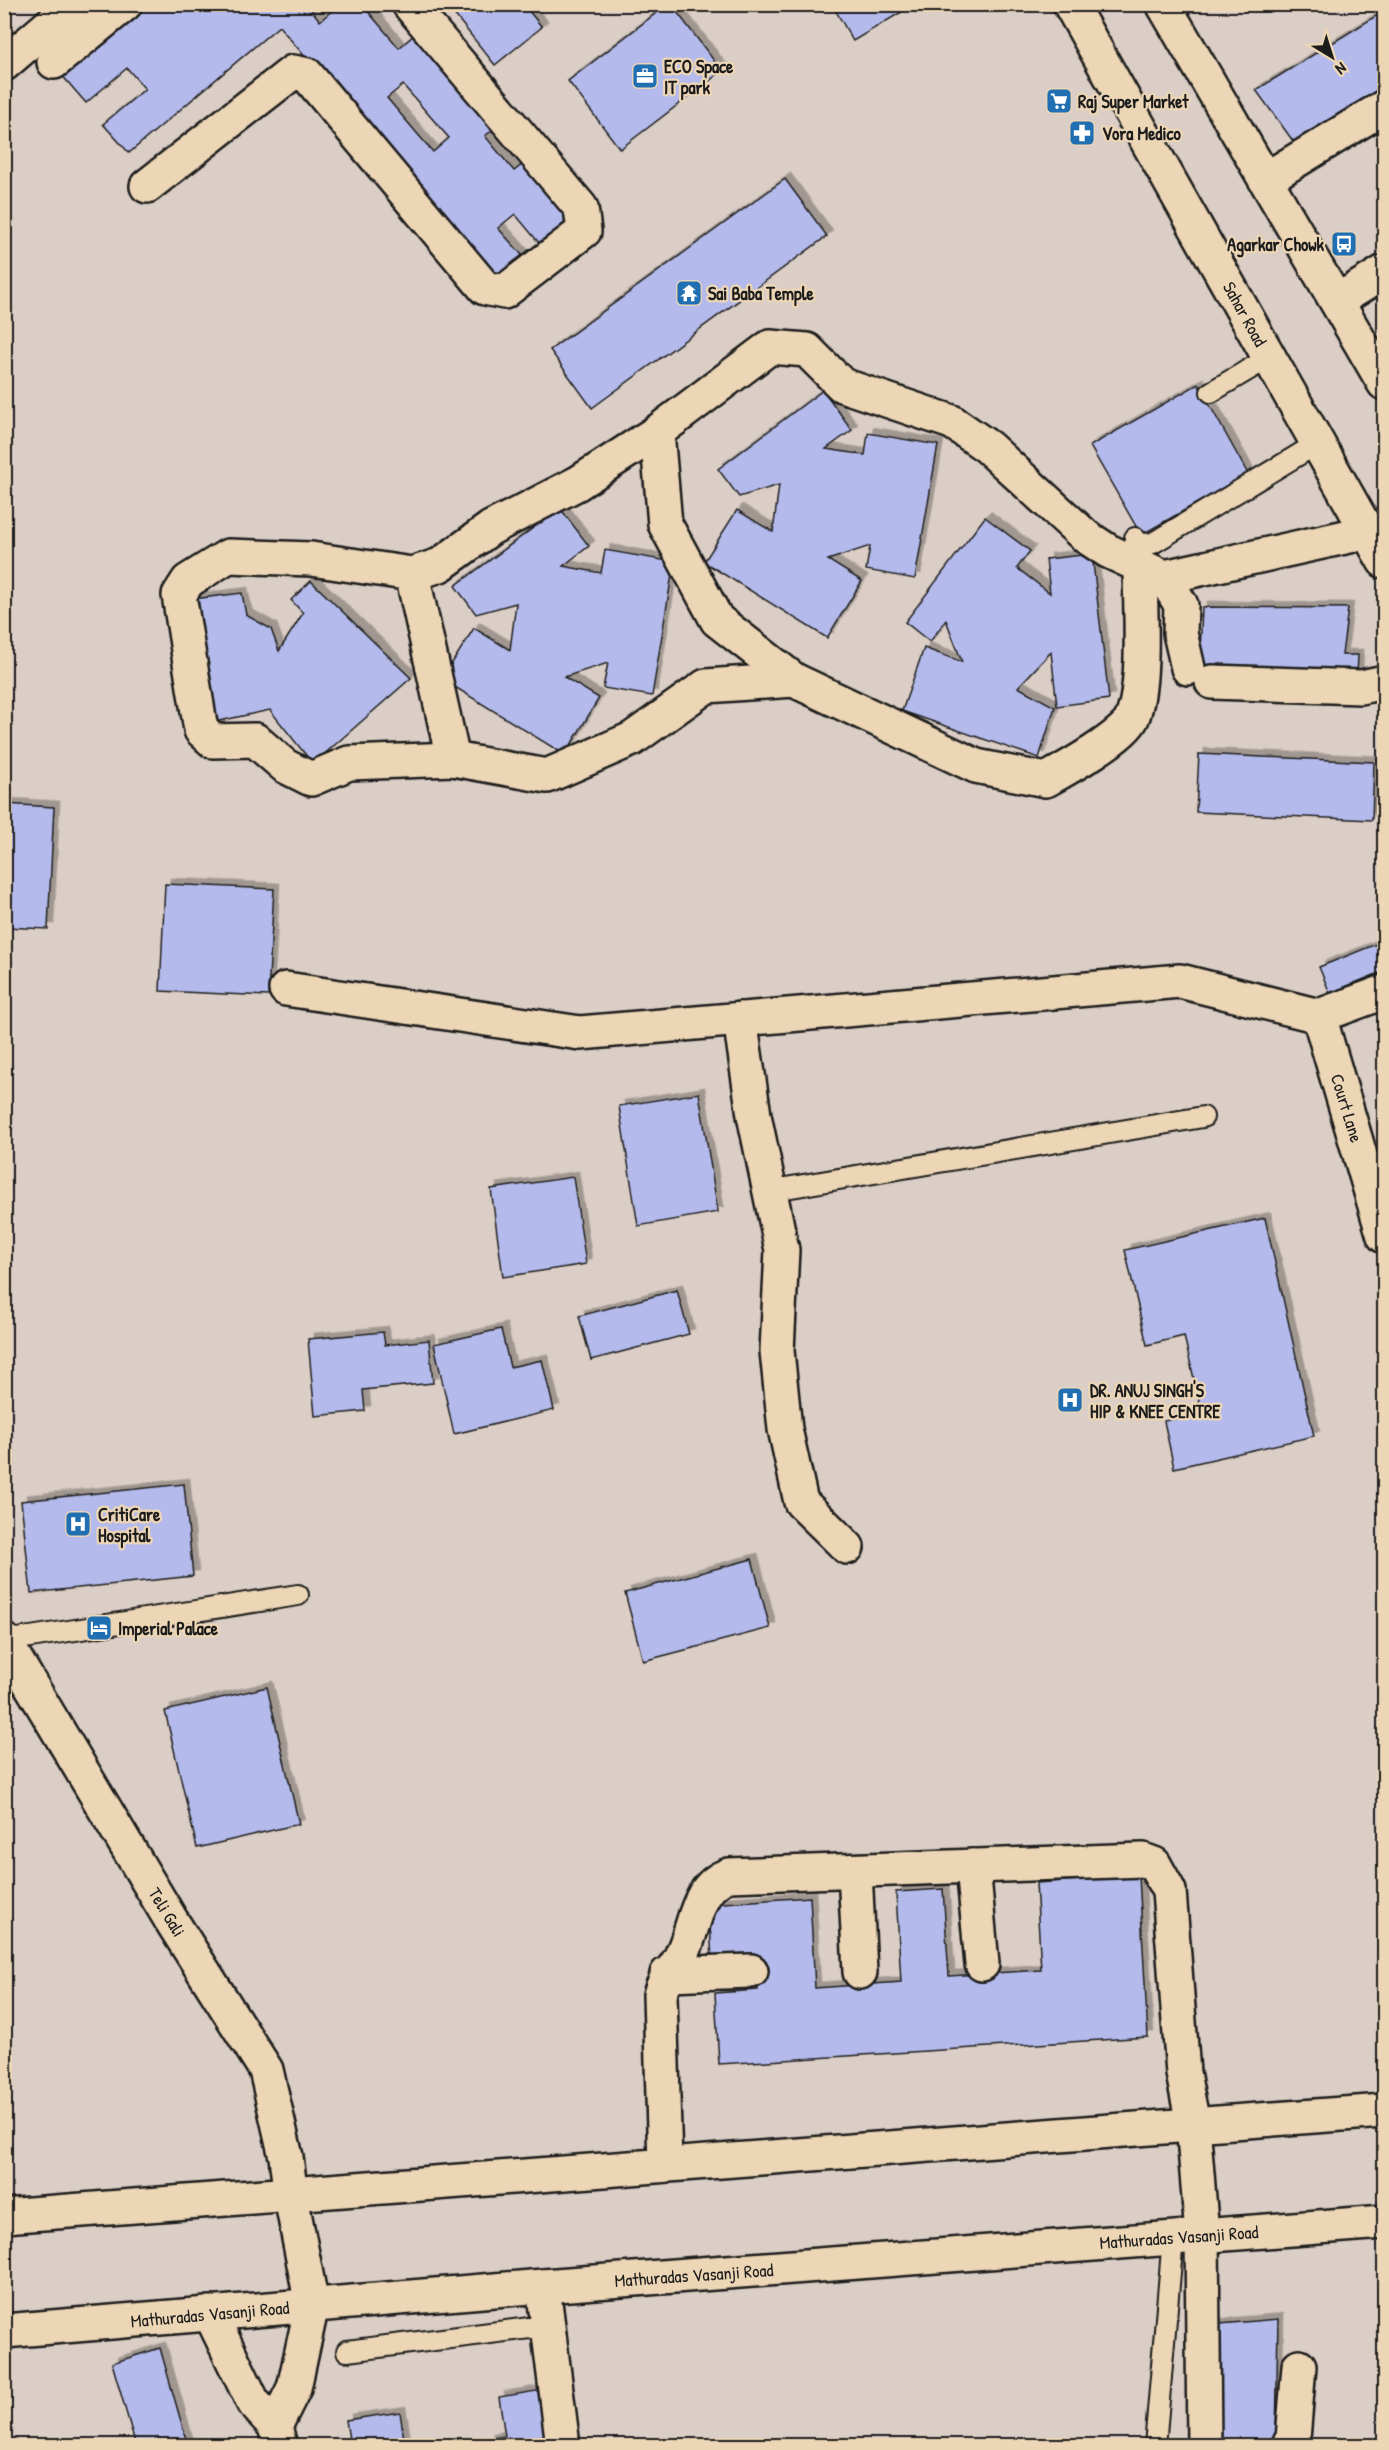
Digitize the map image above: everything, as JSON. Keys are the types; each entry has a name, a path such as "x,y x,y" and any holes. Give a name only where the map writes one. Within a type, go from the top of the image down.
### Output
{"street":[{"path":"6,59 74,4"},
{"path":"54,62 124,4"},
{"path":"147,186 293,72 307,75 485,288 504,292 584,231 581,208 409,4"},
{"name":"Sahar Road","path":"1070,4 1384,561"},
{"path":"1164,4 1384,383"},
{"path":"1266,179 1384,107"},
{"path":"1337,301 1384,272"},
{"path":"794,680 706,686 632,740 547,776 453,759 349,763 311,779 285,766 255,740 213,741 201,730 179,595 188,581 228,556 311,559 412,574 440,565 491,528 578,483 657,432 770,347 807,350 842,385 952,422 988,447 1085,536 1108,551 1146,560 1368,532"},
{"path":"657,432 665,524 717,620 794,680 976,766 1046,780 1088,757 1131,720 1140,676 1146,560"},
{"path":"1146,560 1181,605 1180,633 1200,675 1361,687 1384,682"},
{"path":"412,574 453,759"},
{"path":"286,989 580,1032 1180,981 1318,1016 1384,992"},
{"name":"Court Lane","path":"1318,1016 1384,1236"},
{"path":"740,1019 768,1191 782,1250 777,1351 782,1406 801,1502 847,1547"},
{"name":"Teli Gali","path":"5,1640 171,1920 266,2070 286,2157 291,2197 312,2305"},
{"path":"665,2164 660,1995 667,1974 683,1953 704,1893 719,1878 729,1875 1143,1860 1154,1864 1160,1871 1169,1891 1183,2073 1193,2124 1188,2236 1204,2445"},
{"path":"974,1866 982,1964"},
{"path":"855,1871 860,1972"},
{"path":"667,1974 752,1971"},
{"path":"4,2216 291,2197 665,2164 1384,2110"},
{"name":"Mathuradas Vasanji Road","path":"4,2331 543,2286 1384,2222"},
{"path":"543,2286 546,2326 563,2445"},
{"path":"278,2436 294,2388 312,2305"},
{"path":"210,2313 253,2402 278,2436"},
{"path":"1288,2445 1293,2439 1299,2366"}],"lane":[{"path":"1211,392 1270,357"},
{"path":"1146,560 1140,545 1153,543 1318,443"},
{"path":"768,1191 1203,1117"},
{"path":"5,1640 297,1595"},
{"path":"1155,2445 1188,2236"},
{"path":"347,2350 546,2326"}],"building":[{"path":"140,4 307,4 320,21 335,8 332,4 372,4 366,9 399,48 413,36 493,130 485,136 514,171 523,164 569,219 540,244 515,214 498,228 523,256 495,280 279,26 129,153 103,124 145,89 127,68 86,103 60,73","holes":["403,85 449,138 433,152 387,98"]},
{"path":"446,4 523,4 542,27 495,65"},
{"name":"ECO Space IT park","path":"671,4 722,71 620,149 568,81"},
{"path":"832,4 915,4 853,41"},
{"path":"1384,11 1384,99 1301,152 1256,90"},
{"name":"Sai Baba Temple","path":"785,179 827,236 592,408 550,350"},
{"path":"1198,384 1248,474 1141,535 1090,446"},
{"path":"823,390 852,430 826,449 865,455 868,433 938,445 915,579 866,570 870,546 828,560 862,581 827,638 704,562 737,510 773,532 779,485 739,497 718,469"},
{"path":"560,508 589,546 563,566 601,573 605,550 674,562 652,696 603,688 608,663 564,677 599,698 565,755 442,679 474,628 510,650 516,603 476,614 455,586"},
{"path":"985,517 1030,551 1017,568 1050,593 1046,559 1092,554 1109,699 1057,706 1051,652 1018,687 1055,707 1039,758 902,711 924,648 962,662 946,620 930,642 905,622"},
{"path":"311,581 411,678 313,764 270,710 210,723 193,599 242,593 246,615 271,629 279,651 303,613 291,600"},
{"path":"1202,607 1348,608 1342,655 1358,655 1357,678 1199,676"},
{"path":"1199,754 1374,762 1372,820 1196,812"},
{"path":"4,804 54,807 48,929 4,927"},
{"path":"165,884 274,889 268,996 160,991"},
{"path":"1384,941 1384,971 1330,993 1319,967"},
{"path":"699,1093 718,1212 638,1226 619,1106"},
{"path":"573,1177 586,1264 503,1277 491,1189"},
{"path":"1265,1218 1314,1436 1174,1468 1164,1421 1202,1413 1184,1336 1147,1345 1125,1250"},
{"path":"677,1290 689,1334 591,1360 579,1316"},
{"path":"501,1329 510,1367 542,1360 554,1410 454,1434 434,1344"},
{"path":"383,1332 385,1345 429,1340 433,1383 363,1390 365,1411 315,1416 308,1339"},
{"path":"184,1484 193,1576 31,1593 21,1501"},
{"path":"752,1559 770,1628 643,1661 625,1593"},
{"path":"267,1687 299,1824 197,1848 165,1711"},
{"path":"1139,1876 1148,2037 719,2064 715,1993 758,1990 757,1959 712,1961 709,1904 810,1897 815,1988 901,1982 896,1892 943,1889 949,1976 1041,1970 1036,1883"},
{"path":"1278,2319 1276,2442 1213,2445 1208,2325"},
{"path":"160,2348 188,2446 136,2446 112,2363"},
{"path":"542,2390 550,2446 489,2446 488,2439 505,2436 499,2397"},
{"path":"400,2412 405,2446 350,2446 346,2420"}],"place":[{"name":"ECO Space IT park","path":"645,76"},
{"name":"Raj Super Market","path":"1059,101"},
{"name":"Vora Medico","path":"1082,133"},
{"name":"Agarkar Chowk","path":"1344,244"},
{"name":"Sai Baba Temple","path":"689,293"},
{"name":"DR. ANUJ SINGH'S HIP & KNEE CENTRE","path":"1070,1400"},
{"name":"CritiCare Hospital","path":"78,1524"},
{"name":"Imperial Palace","path":"99,1628"}]}
